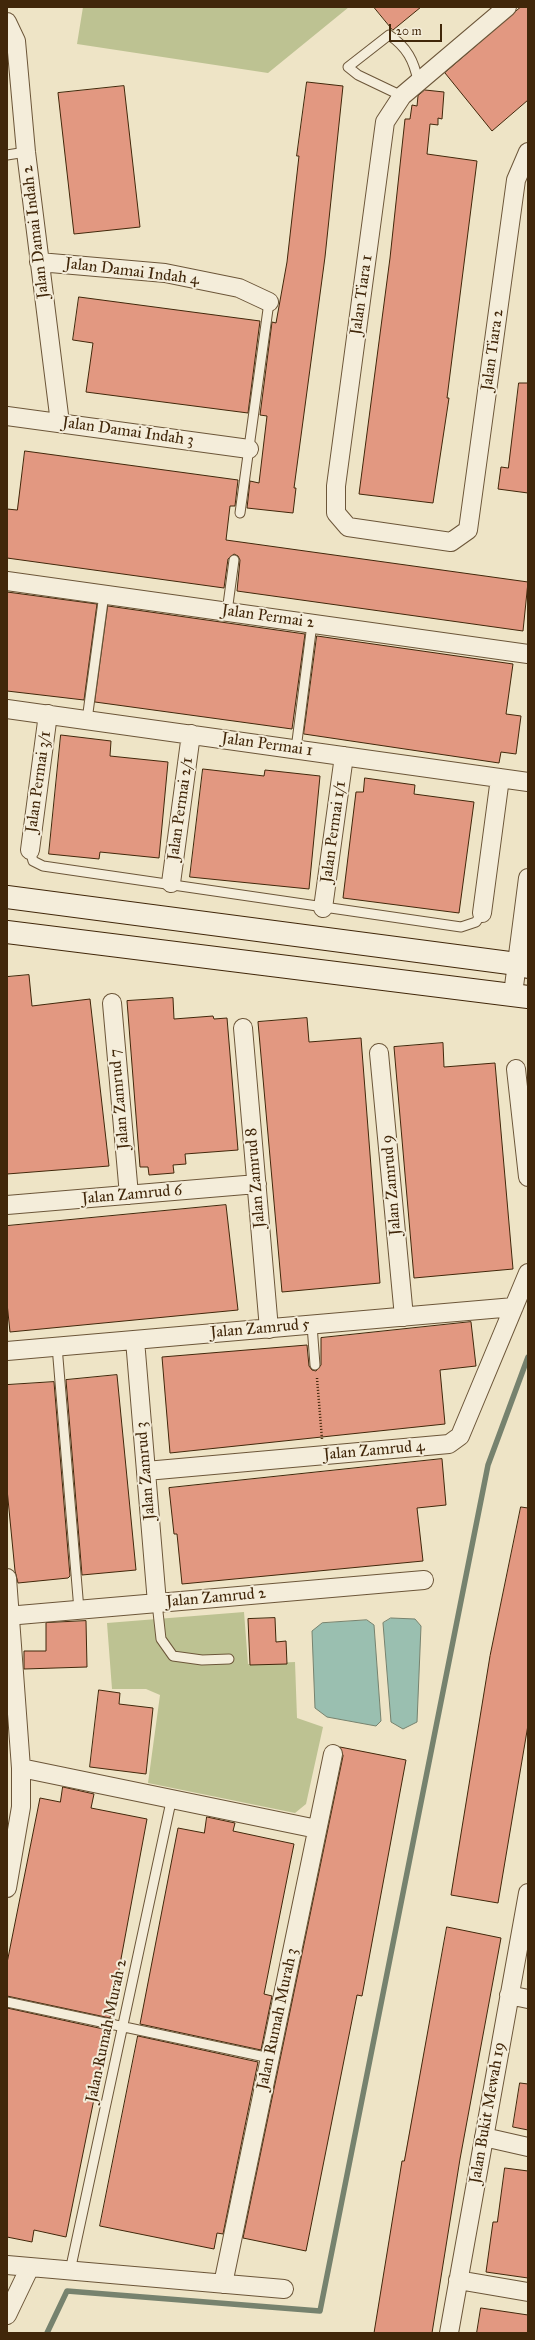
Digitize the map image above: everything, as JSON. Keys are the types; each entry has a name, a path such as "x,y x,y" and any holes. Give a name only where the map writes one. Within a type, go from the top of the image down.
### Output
{"street":[{"name":"Jalan Tiara 1","path":"451,542 348,527 336,513 336,486 386,122 402,96 507,7"},
{"name":"Jalan Damai Indah 2","path":"7,22 16,41 26,152 60,423"},
{"name":"Jalan Tiara 2","path":"451,542 468,530 516,180 528,152"},
{"name":"Jalan Damai Indah 4","path":"39,262 165,273 239,288 269,302"},
{"name":"Jalan Damai Indah 3","path":"7,416 249,450"},
{"name":"Jalan Permai 2","path":"7,581 528,654"},
{"name":"Jalan Permai 1","path":"7,709 528,782"},
{"name":"Jalan Permai 3/1","path":"30,850 48,714"},
{"name":"Jalan Permai 2/1","path":"171,883 191,734"},
{"name":"Jalan Permai 1/1","path":"324,908 344,756"},
{"path":"482,913 500,778"},
{"path":"7,932 521,996 528,878"},
{"path":"7,897 522,965"},
{"name":"Jalan Zamrud 7","path":"112,1003 129,1195"},
{"name":"Jalan Zamrud 8","path":"243,1028 269,1328"},
{"name":"Jalan Zamrud 9","path":"379,1053 404,1317"},
{"path":"516,1069 528,1177"},
{"name":"Jalan Zamrud 6","path":"7,1205 257,1184"},
{"name":"Jalan Zamrud 4","path":"146,1470 449,1444 460,1436 528,1273"},
{"name":"Jalan Zamrud 5","path":"7,1351 514,1307"},
{"name":"Jalan Zamrud 3","path":"135,1340 157,1603"},
{"path":"7,1578 21,1768 21,1807 7,1888"},
{"name":"Jalan Zamrud 2","path":"9,1615 424,1580"},
{"name":"Jalan Rumah Murah 3","path":"223,2284 333,1754"},
{"path":"21,1768 172,1797 317,1829"},
{"name":"Jalan Bukit Mewah 19","path":"449,2333 528,1893"},
{"path":"509,1995 528,1999"},
{"path":"484,2137 528,2147"},
{"path":"7,2265 284,2289"},
{"path":"7,2315 30,2267"},
{"path":"458,2280 528,2292"}],"lane":[{"path":"402,96 358,74 348,67 389,36 402,44 415,64 418,81"},
{"path":"7,155 26,152"},
{"path":"240,513 269,302"},
{"path":"227,612 234,560"},
{"path":"87,720 104,594"},
{"path":"296,749 312,624"},
{"path":"30,850 33,861 43,866 171,883 324,908 461,927 476,922 482,913"},
{"path":"312,1325 315,1365"},
{"path":"57,1346 79,1610"},
{"path":"157,1603 161,1639 173,1656 202,1660 229,1659"},
{"name":"Jalan Rumah Murah 2","path":"70,2271 172,1797"},
{"path":"7,2002 270,2058"}],"path":[{"path":"315,1365 323,1456"}],"shaded area":[{"path":"83,7 349,7 268,73 77,44"},
{"path":"244,1612 248,1664 295,1662 297,1718 323,1727 306,1804 295,1813 148,1783 160,1695 146,1689 112,1689 107,1623"},
{"path":"391,1618 415,1619 421,1626 417,1722 403,1729 391,1722 383,1623"},
{"path":"367,1620 374,1625 381,1721 376,1726 327,1717 315,1708 312,1631 322,1623"}],"building":[{"path":"374,7 421,7 393,30"},
{"path":"521,7 528,7 528,100 492,131 445,73"},
{"path":"307,82 343,86 325,257 294,488 296,488 293,513 247,508 250,481 259,483 267,416 260,415 272,322 276,323 287,262 299,156 297,156"},
{"path":"124,86 140,227 74,234 58,93"},
{"path":"425,90 444,92 442,119 438,118 438,125 430,124 427,154 477,161 447,398 449,398 433,503 359,494 390,258 405,119 410,119 412,105 417,106 418,96"},
{"path":"79,297 260,321 248,413 86,392 93,343 73,340"},
{"path":"519,383 528,383 528,493 498,489 501,467 508,468"},
{"path":"25,451 238,480 235,506 230,506 226,540 528,582 523,631 237,591 240,560 238,556 234,554 228,559 224,588 7,558 7,509 17,510"},
{"path":"7,592 97,604 84,700 7,691"},
{"path":"108,606 305,634 292,729 95,702"},
{"path":"317,636 513,664 506,714 521,716 516,754 501,752 499,763 304,734"},
{"path":"61,735 111,741 110,756 168,762 159,858 100,852 99,859 49,854"},
{"path":"203,769 264,776 265,770 320,776 309,889 190,877"},
{"path":"365,778 415,785 414,794 474,802 459,913 343,898 356,792 363,792"},
{"path":"29,975 32,1006 90,999 109,1166 7,1174 7,977"},
{"path":"173,998 174,1019 213,1016 214,1019 227,1018 238,1150 185,1154 186,1164 173,1165 174,1173 149,1175 148,1167 140,1167 127,1001"},
{"path":"307,1018 309,1042 361,1038 380,1283 282,1292 258,1022"},
{"path":"443,1043 444,1067 495,1063 513,1269 414,1278 394,1047"},
{"path":"226,1205 238,1310 10,1332 7,1303 7,1226"},
{"path":"471,1322 476,1366 440,1370 445,1424 170,1453 162,1357 307,1345 309,1366 312,1370 316,1371 321,1365 321,1338"},
{"path":"117,1375 136,1570 82,1575 66,1380"},
{"path":"54,1382 70,1576 68,1578 18,1583 15,1571 7,1489 7,1385"},
{"path":"442,1459 446,1505 417,1508 423,1561 182,1584 177,1534 174,1534 169,1488"},
{"path":"521,1507 528,1508 528,1725 498,1903 451,1895 490,1656"},
{"path":"275,1618 276,1642 286,1641 287,1664 250,1665 248,1619"},
{"path":"86,1621 87,1667 24,1669 24,1651 46,1651 46,1623"},
{"path":"99,1690 120,1693 119,1704 153,1708 146,1774 90,1767"},
{"path":"340,1747 406,1760 362,1996 357,1995 306,2251 243,2238 343,1756"},
{"path":"63,1787 94,1794 91,1808 147,1819 110,2018 7,1996 7,1963 40,1798 60,1802"},
{"path":"207,1817 235,1823 233,1831 294,1844 264,1994 272,1996 261,2050 140,2024 178,1828 204,1833"},
{"path":"447,1927 501,1938 460,2159 432,2333 374,2333 402,2161 404,2161"},
{"path":"7,2008 108,2030 66,2237 34,2230 32,2242 7,2237"},
{"path":"138,2036 258,2062 223,2234 217,2233 214,2249 100,2226"},
{"path":"520,2083 528,2084 528,2130 513,2127"},
{"path":"505,2168 528,2171 528,2278 486,2272 493,2222 497,2222"},
{"path":"481,2308 528,2315 528,2333 477,2333"}],"waterway":[{"path":"47,2333 67,2291 320,2311 488,1465 528,1357"}]}
